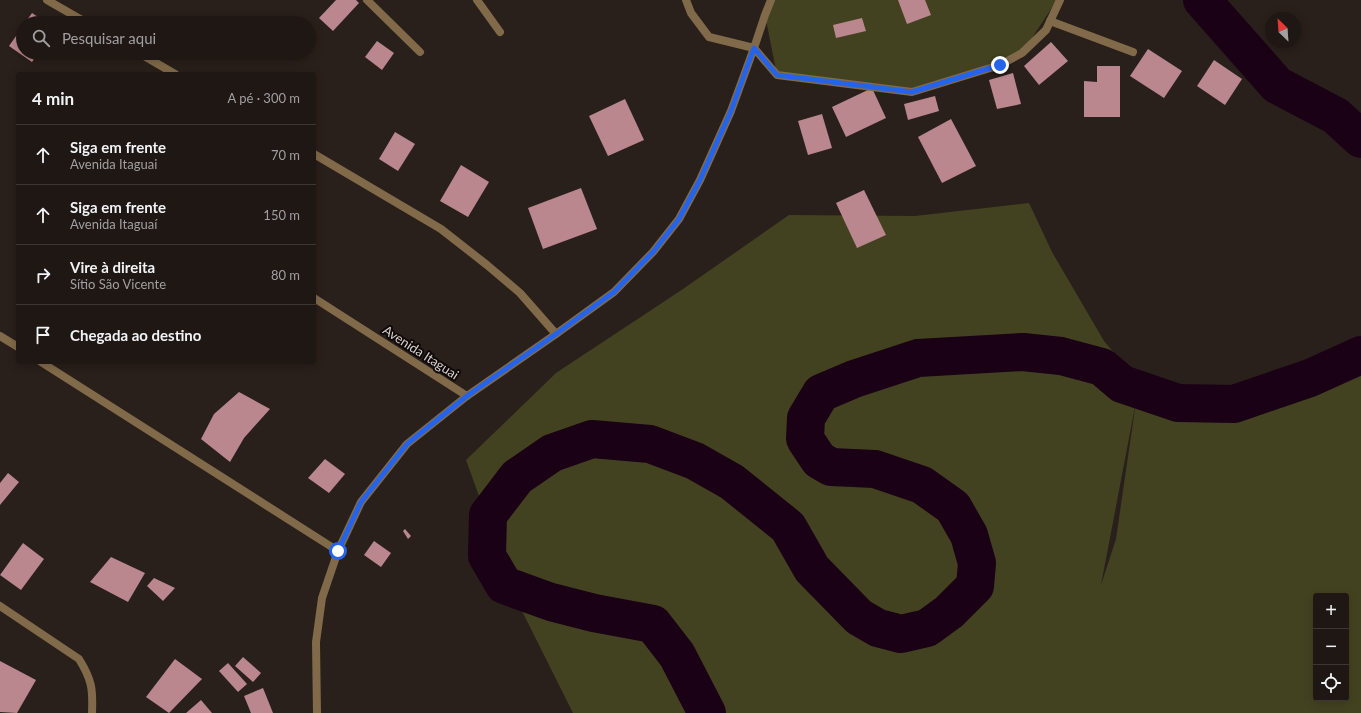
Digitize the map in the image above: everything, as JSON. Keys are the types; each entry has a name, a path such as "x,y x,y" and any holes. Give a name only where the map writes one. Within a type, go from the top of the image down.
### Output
{"street":[{"path":"48,0 75,16"},
{"path":"367,0 420,52"},
{"path":"477,0 500,32"},
{"path":"686,0 691,13 710,37 754,48 777,75 912,92 1000,65 1022,53 1046,30 1060,0"},
{"path":"467,396 614,292 653,252 679,219 700,180 731,111 771,0"},
{"path":"1050,21 1133,52"},
{"path":"151,60 172,72"},
{"path":"316,155 441,229 520,293 556,334"},
{"name":"Avenida Itaguai","path":"316,299 467,396 407,444 361,502 338,551 322,598 316,642 317,713"},
{"path":"0,336 16,346"},
{"path":"44,364 338,551"},
{"path":"0,606 79,659 87,672 92,689 92,713"}],"shaded area":[{"path":"771,0 1057,0 1022,53 912,92 777,75 765,15"},
{"path":"1029,203 1052,252 1104,341 1139,382 1234,401 1326,367 1361,352 1361,713 573,713 517,601 466,460 556,373 683,289 789,215 915,216","holes":["1136,399 1116,539 1101,585"]}],"building":[{"path":"336,0 356,0 359,3 333,31 319,18"},
{"path":"898,0 925,0 931,15 907,24"},
{"path":"862,18 866,31 836,38 833,25"},
{"path":"16,36 16,51 9,46"},
{"path":"377,41 394,53 382,70 365,57"},
{"path":"1051,42 1068,61 1039,85 1024,66"},
{"path":"1148,49 1182,71 1164,98 1130,76"},
{"path":"1214,60 1242,79 1225,105 1197,86"},
{"path":"1097,66 1120,66 1120,117 1084,117 1084,81 1097,82"},
{"path":"1013,73 1021,104 997,109 989,80"},
{"path":"872,88 886,118 846,137 832,107"},
{"path":"935,96 939,111 908,120 904,104"},
{"path":"625,99 644,140 608,156 589,116"},
{"path":"822,114 832,148 808,155 798,121"},
{"path":"951,119 976,166 942,183 918,137"},
{"path":"395,132 415,144 398,171 379,159"},
{"path":"461,165 489,182 468,217 440,201"},
{"path":"581,188 597,229 543,249 528,208"},
{"path":"864,190 886,235 857,248 836,203"},
{"path":"239,392 270,409 244,438 230,462 201,439 214,414"},
{"path":"325,459 345,474 329,493 308,478"},
{"path":"8,473 19,482 0,505 0,483"},
{"path":"405,529 411,536 408,539 403,531"},
{"path":"374,541 391,553 381,567 364,555"},
{"path":"23,543 44,559 21,590 0,575"},
{"path":"111,557 145,573 128,602 90,582"},
{"path":"154,578 175,588 163,601 147,586"},
{"path":"243,657 261,673 253,682 235,666"},
{"path":"175,659 202,679 169,713 146,697"},
{"path":"0,661 36,680 17,713 0,712"},
{"path":"228,663 247,684 238,692 219,671"},
{"path":"263,688 273,713 251,713 244,696"},
{"path":"201,700 212,713 186,713"}],"waterway":[{"path":"1202,0 1277,85 1336,116 1361,139"},
{"path":"707,713 677,655 653,624 594,613 551,602 504,585 487,556 488,515 517,477 552,453 592,439 650,444 695,461 732,482 788,527 812,569 859,617 878,628 901,634 927,628 949,612 975,586 977,563 969,535 953,507 922,485 875,469 831,467 819,460 805,439 806,418 821,393 854,379 918,358 1023,352 1061,356 1102,367 1122,384 1178,403 1234,404 1310,378 1361,355"}],"route":[{"path":"338,551 361,502 407,444 467,396 614,292 653,252 679,219 700,180 731,111 754,48 777,75 912,92 1000,65"}]}
